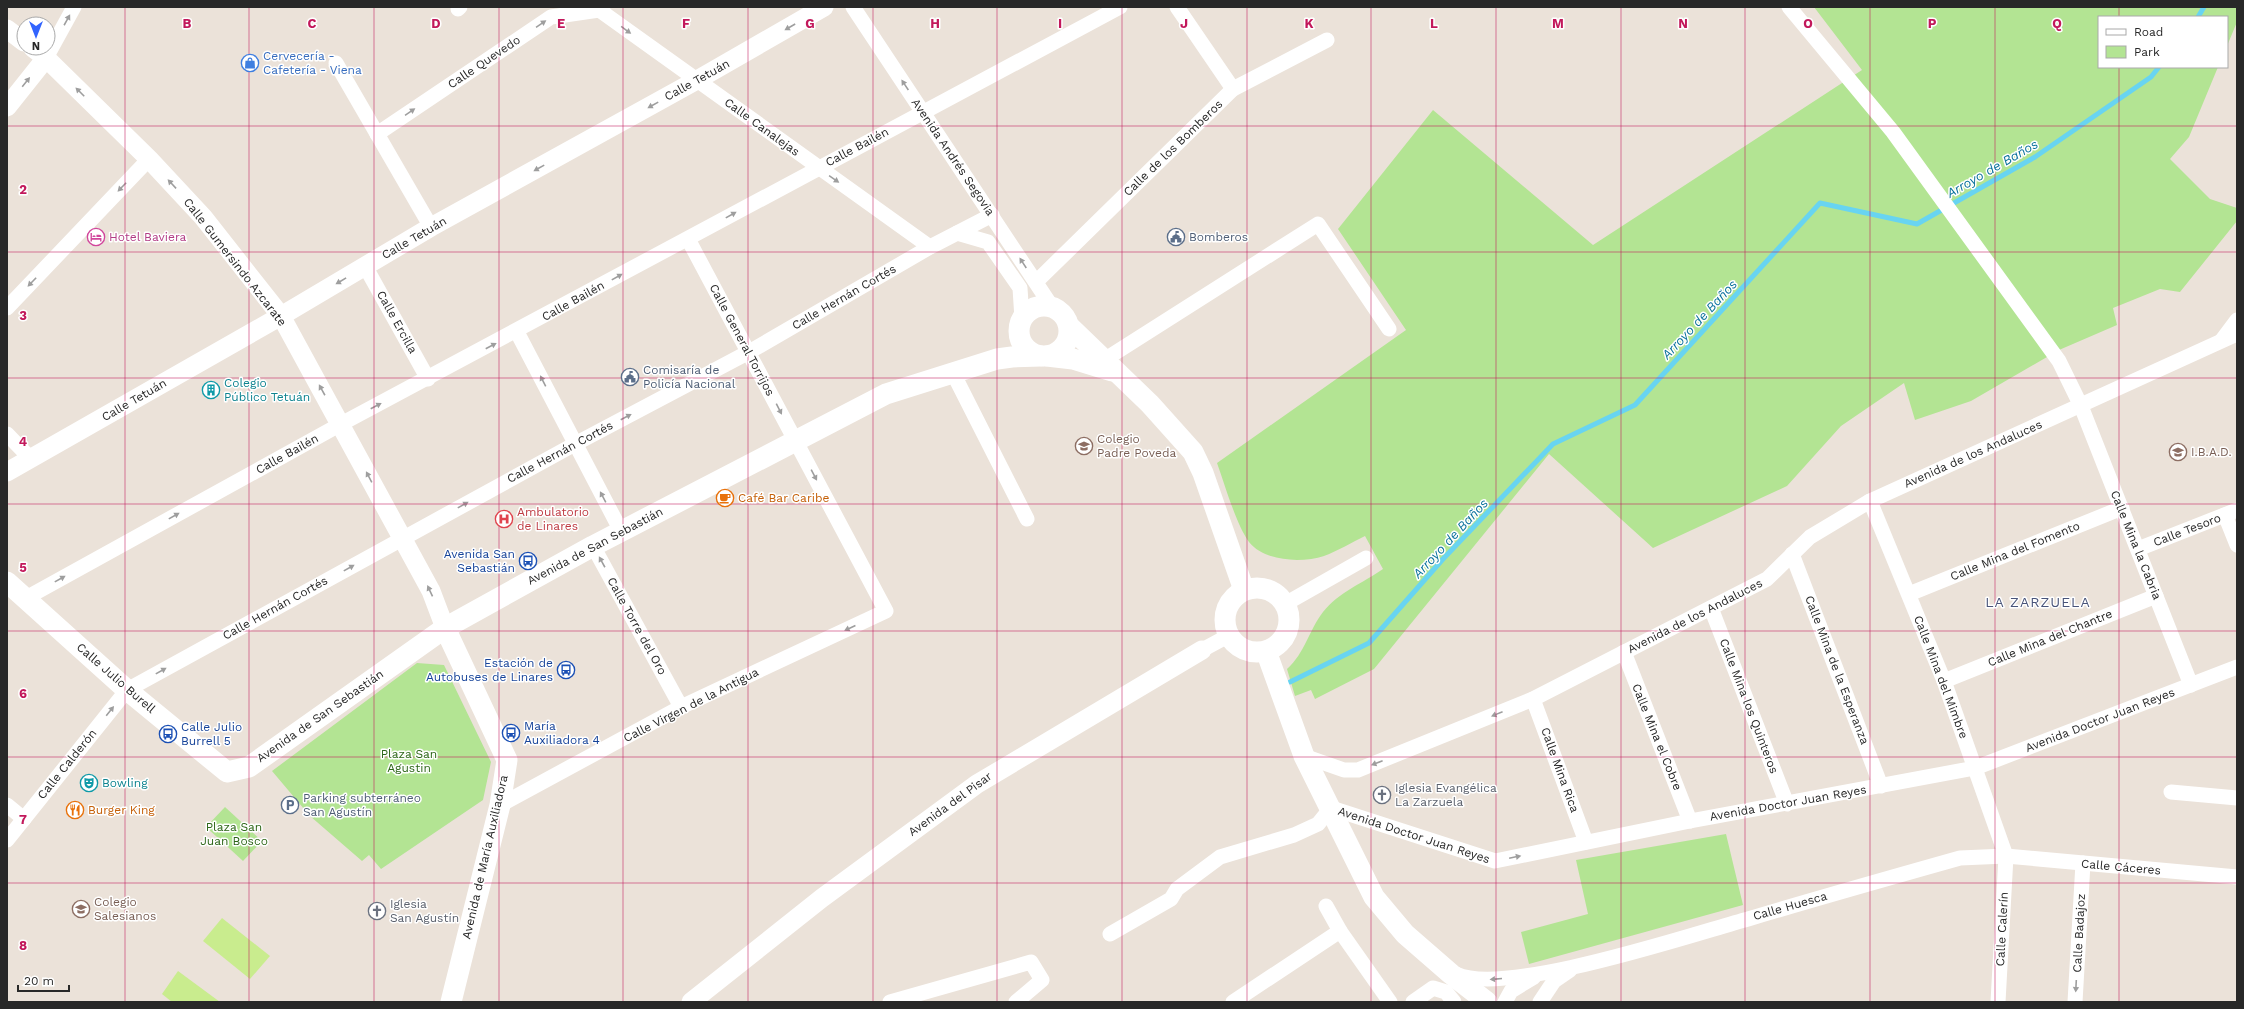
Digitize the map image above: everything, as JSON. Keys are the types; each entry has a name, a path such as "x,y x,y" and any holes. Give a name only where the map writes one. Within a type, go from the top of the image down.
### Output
{"main road":[{"path":"1044,356 1060,352 1065,346 1070,333 1069,326 1064,314 1052,307 1035,307 1021,322 1019,335 1027,350 1044,356 1089,362 1106,368 1118,375"},
{"name":"Avenida de San Sebastián","path":"987,362 1006,347 1021,322"},
{"path":"1069,326 1118,375 1155,409 1193,452 1203,473 1244,590"},
{"name":"Avenida de San Sebastián","path":"227,772 249,767 445,628 621,531 886,394 987,362 1012,357 1044,356"},
{"name":"Calle Julio Burell","path":"7,582 127,690 227,772"},
{"path":"1260,588 1270,590 1279,596 1285,604 1289,620 1286,635 1276,647 1266,651 1247,651 1234,644 1228,636 1224,622 1227,607 1232,598 1244,590 1260,588"},
{"name":"Avenida de María Auxiliadora","path":"445,628 507,760 500,805 451,1002"},
{"path":"1266,651 1304,756 1331,808 1374,898 1405,934 1445,969 1487,1002"}],"street":[{"path":"56,31 74,7"},
{"name":"Calle Tetuán","path":"7,472 281,316 431,227 697,80 824,7"},
{"name":"Avenida Andrés Segovia","path":"853,7 1052,307"},
{"name":"Calle Bailén","path":"26,598 341,424 517,332 818,168 1120,7"},
{"path":"1177,7 1233,89"},
{"name":"Calle Mina la Cabria","path":"1789,7 1893,132 2059,361 2081,406 2191,685"},
{"name":"Calle Canalejas","path":"599,8 818,168 930,247"},
{"name":"Calle Quevedo","path":"377,134 551,17 599,8"},
{"path":"7,29 16,36"},
{"name":"Calle de los Bomberos","path":"1036,282 1233,89 1327,40"},
{"path":"7,107 37,56"},
{"name":"Calle Gumersindo Azcarate","path":"42,56 149,159 203,217 281,316 431,592 445,628"},
{"path":"336,63 431,227"},
{"path":"7,308 149,159"},
{"name":"Calle Hernán Cortés","path":"127,690 402,538 749,352 930,247 992,215"},
{"path":"1104,360 1318,224 1389,329"},
{"path":"957,233 988,242 1020,288 1021,322"},
{"name":"Calle General Torrijos","path":"688,239 886,611"},
{"name":"Calle Ercilla","path":"365,266 428,378"},
{"path":"2220,343 2237,320"},
{"path":"517,332 621,531"},
{"name":"Avenida de los Andaluces","path":"1304,756 1344,770 1358,770 1533,699 1767,579 1810,537 1870,501 2237,334"},
{"path":"953,373 1027,519"},
{"path":"7,434 31,459"},
{"name":"Calle Mina del Mimbre","path":"1870,501 1944,681 2006,856"},
{"name":"Calle Mina del Fomento","path":"1909,594 2122,508"},
{"path":"2231,513 2237,545"},
{"name":"Calle Tesoro","path":"2138,549 2231,513"},
{"name":"Calle Torre del Oro","path":"593,546 681,707"},
{"name":"Calle Mina de la Esperanza","path":"1792,554 1881,786"},
{"path":"1285,604 1366,558"},
{"name":"Calle Mina del Chantre","path":"1944,681 2156,596"},
{"name":"Calle Mina los Quinteros","path":"1711,608 1787,804"},
{"name":"Calle Virgen de la Antigua","path":"500,805 681,707 886,611"},
{"name":"Avenida del Pisar","path":"691,1002 822,898 977,784 1228,636"},
{"name":"Calle Mina el Cobre","path":"1624,652 1690,821"},
{"name":"Avenida Doctor Juan Reyes","path":"1331,808 1495,861 1690,821 1975,768 2237,667"},
{"name":"Calle Calderón","path":"7,840 127,690"},
{"name":"Calle Mina Rica","path":"1533,699 1586,842"},
{"path":"2171,792 2237,798"},
{"path":"7,805 24,818"},
{"path":"1110,934 1171,899 1177,889 1220,857 1294,835 1318,824 1331,808"},
{"name":"Calle Cáceres","path":"2006,856 2237,877"},
{"name":"Calle Huesca","path":"1445,969 1463,978 1497,980 1576,967 1960,858 2006,856"},
{"name":"Calle Calerín","path":"1998,1002 2006,856"},
{"name":"Calle Badajoz","path":"2075,1002 2083,864"},
{"path":"1326,906 1340,931 1390,1002"},
{"path":"1233,1002 1340,931"},
{"path":"890,1002 1031,962 1042,980 1016,1002"},
{"name":"Calle Huesca","path":"1540,1002 1554,981 1576,967"},
{"name":"Calle Huesca","path":"1505,1002 1511,991 1520,985 1550,971"},
{"path":"1413,1002 1433,988 1446,992 1454,1002"}],"green space":[{"path":"1814,7 2237,7 2237,22 2228,44 2228,16 2098,16 2098,68 2218,68 2189,137 2170,159 2210,199 2237,208 2237,221 2180,292 2160,289 2113,308 2117,325 2059,350 1971,401 1915,420 1904,383 1841,426 1787,486 1653,548 1549,454 1374,669 1315,699 1311,690 1295,696 1287,669 1303,649 1318,619 1336,599 1383,569 1365,536 1324,556 1305,560 1274,557 1264,554 1256,549 1244,534 1231,504 1217,463 1406,330 1338,229 1433,110 1593,245 1862,70"},
{"name":"Plaza San Agustin","path":"417,663 444,665 491,762 483,800 381,869 369,855 362,861 310,816 272,771"},
{"name":"Plaza San Juan Bosco","path":"225,807 262,841 243,861 206,827"},
{"path":"1726,834 1743,905 1529,964 1521,932 1588,914 1576,860"},
{"path":"222,918 270,956 250,979 203,941"},
{"path":"178,971 220,1002 172,1002 162,994"}],"waterway":[{"name":"Arroyo de Baños","path":"2199,16 2204,7"},
{"name":"Arroyo de Baños","path":"1290,682 1369,643 1443,559 1553,444 1635,405 1820,203 1917,224 2035,157 2151,77 2158,68"}],"place":[{"name":"Cervecería - Cafetería - Viena","path":"250,63"},
{"name":"Hotel Baviera","path":"96,237"},
{"name":"Bomberos","path":"1176,237"},
{"name":"Comisaría de Policía Nacional","path":"630,377"},
{"name":"Colegio Público Tetuán","path":"211,390"},
{"name":"Colegio Padre Poveda","path":"1084,446"},
{"name":"I.B.A.D.","path":"2178,452"},
{"name":"Café Bar Caribe","path":"725,498"},
{"name":"Ambulatorio de Linares","path":"504,519"},
{"name":"Avenida San Sebastián","path":"528,561"},
{"name":"Estación de Autobuses de Linares","path":"566,670"},
{"name":"María Auxiliadora 4","path":"511,733"},
{"name":"Calle Julio Burrell 5","path":"168,734"},
{"name":"Bowling","path":"89,783"},
{"name":"Iglesia Evangélica La Zarzuela","path":"1382,795"},
{"name":"Parking subterráneo San Agustín","path":"290,805"},
{"name":"Burger King","path":"75,810"},
{"name":"Colegio Salesianos","path":"81,909"},
{"name":"Iglesia San Agustín","path":"377,911"}],"district":[{"name":"LA ZARZUELA","path":"2038,602"}]}
